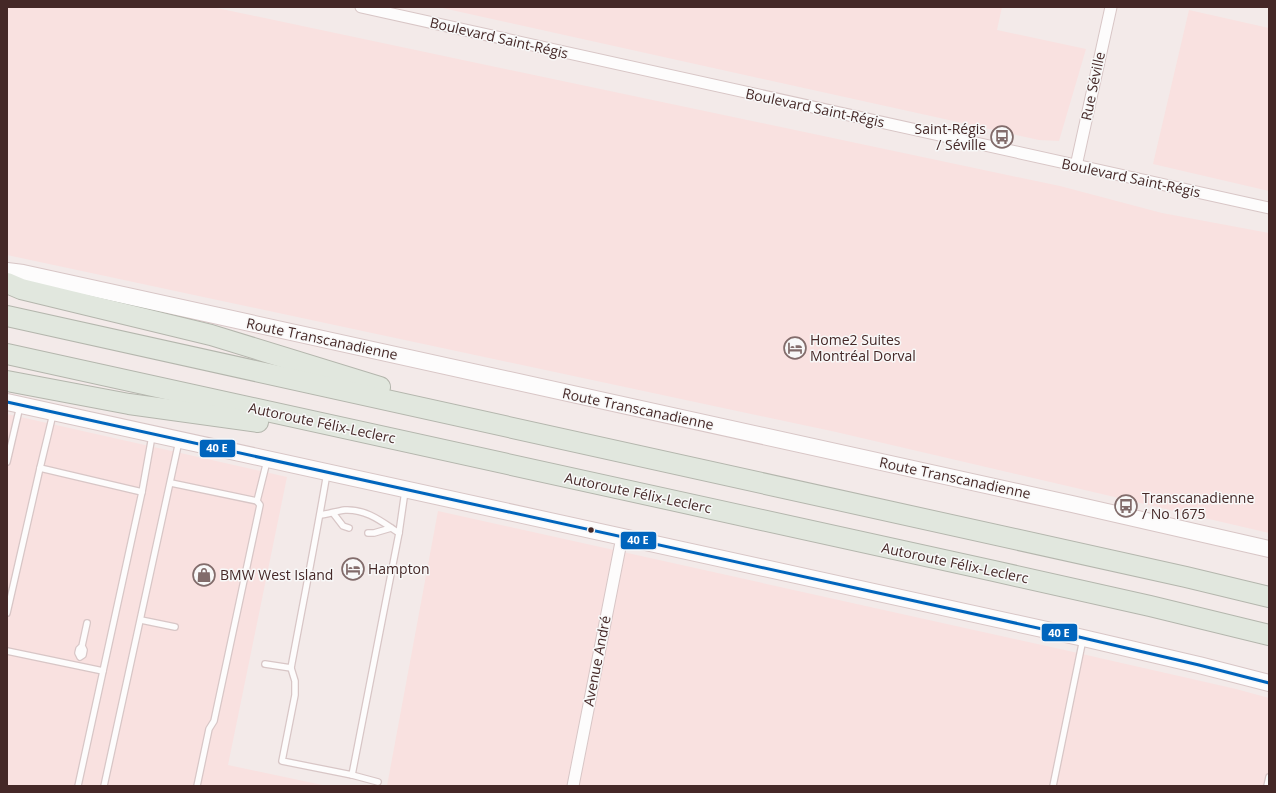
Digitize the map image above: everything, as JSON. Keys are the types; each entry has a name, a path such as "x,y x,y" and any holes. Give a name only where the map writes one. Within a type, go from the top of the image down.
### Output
{"highway":[{"path":"7,283 21,289 211,335 516,429"},
{"path":"7,316 1186,577 1269,597"},
{"name":"Autoroute Félix-Leclerc","path":"7,354 994,571 1150,606 1269,635"},
{"path":"7,382 129,404 403,441"}],"main road":[{"name":"Route Transcanadienne","path":"7,271 23,273 1072,504 1269,550"},
{"path":"14,403 1083,638 1185,661 1269,683"}],"street":[{"name":"Boulevard Saint-Régis","path":"361,7 1269,208"},
{"name":"Rue Séville","path":"1076,166 1111,7"},
{"name":"Avenue André","path":"573,786 622,536"}],"lane":[{"path":"7,462 14,403"},
{"path":"7,613 53,411"},
{"path":"78,786 142,492 152,433"},
{"path":"104,786 179,439"},
{"path":"197,786 209,729 214,721 260,505 257,501 267,459"},
{"path":"40,468 142,492"},
{"path":"327,472 291,668 295,682 295,695 282,761 352,775 378,782"},
{"path":"170,482 257,501"},
{"path":"352,775 399,534 406,489"},
{"path":"320,515 345,510 363,511 375,516 399,534"},
{"path":"333,513 343,526 349,528"},
{"path":"368,533 374,533 391,528"},
{"path":"141,620 176,627"},
{"path":"78,666 80,657 83,655 84,650 82,646 87,623"},
{"path":"1053,786 1083,638"},
{"path":"7,651 103,671"},
{"path":"264,664 291,668"},
{"path":"1267,786 1269,777"}],"shaded area":[{"path":"7,7 212,7 1060,186 1162,213 1269,233 1269,533 836,432 7,255"},
{"path":"438,7 1002,7 997,30 1086,49 1059,141 1039,140"},
{"path":"1189,10 1269,28 1269,191 1153,164"},
{"path":"7,414 287,477 228,765 327,786 7,786"},
{"path":"438,511 1069,651 1236,689 1269,698 1269,786 387,786"}],"transit line":[{"path":"7,402 1079,637 1269,683"}],"place":[{"name":"Saint-Régis / Séville","path":"1002,137"},
{"name":"Home2 Suites Montréal Dorval","path":"795,348"},
{"name":"Transcanadienne / No 1675","path":"1126,506"},
{"name":"Hampton","path":"353,569"},
{"name":"BMW West Island","path":"204,575"}]}
